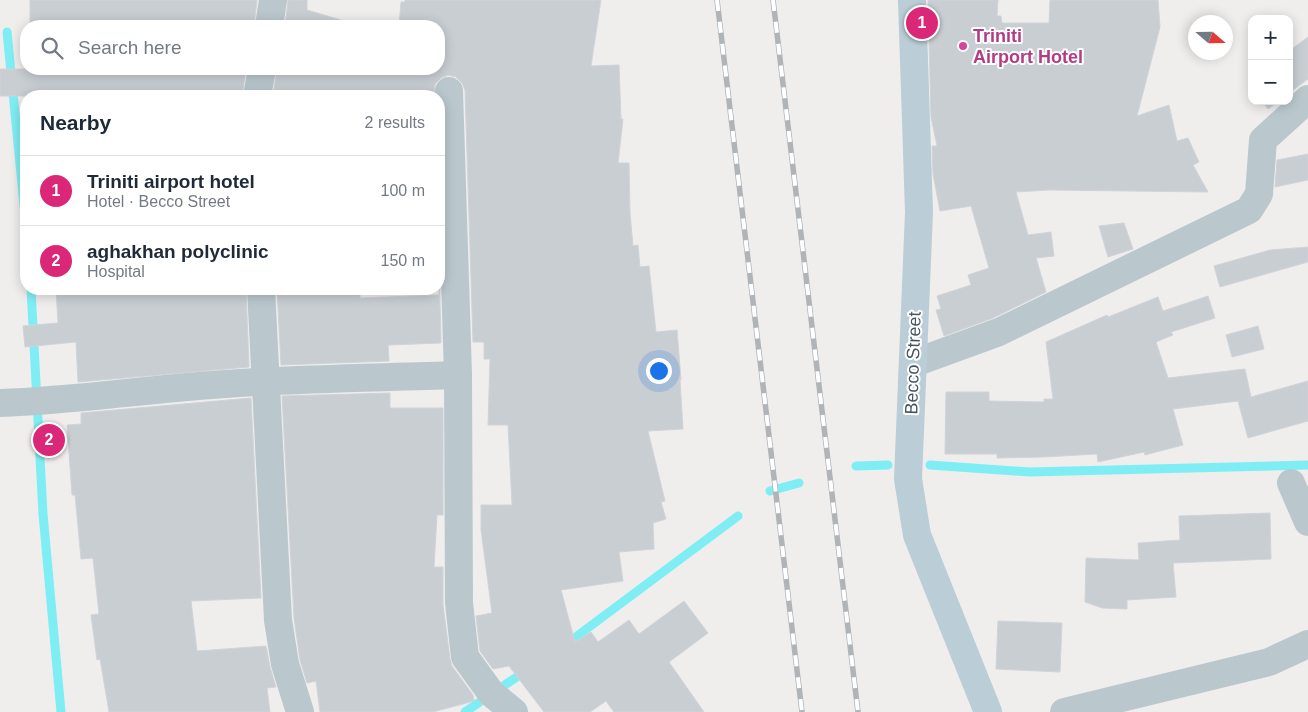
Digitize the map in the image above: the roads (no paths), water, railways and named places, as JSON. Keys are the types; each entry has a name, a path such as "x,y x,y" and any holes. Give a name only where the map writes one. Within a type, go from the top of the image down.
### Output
{"street":[{"path":"270,20 273,0"},
{"name":"Becco Street","path":"912,0 919,212 908,479 917,535 988,712"},
{"path":"258,90 261,75"},
{"path":"449,91 458,375 459,603 465,657 491,694 514,712"},
{"path":"914,363 999,332 1249,210 1259,194 1263,140 1308,99"},
{"path":"261,295 278,620 286,664 300,712"},
{"path":"0,403 37,402 266,381 458,375"},
{"path":"1291,483 1308,522"},
{"path":"1064,712 1269,662 1308,644"}],"waterway":[{"path":"7,32 20,164"},
{"path":"31,295 43,514 61,712"},
{"path":"856,466 888,465"},
{"path":"930,465 1030,472 1308,465"},
{"path":"770,491 799,483"},
{"path":"565,645 738,516"},
{"path":"465,712 527,670"}],"railway":[{"path":"717,0 802,712"},
{"path":"773,0 858,712"}],"place":[{"name":"Triniti airport hotel","path":"922,23"},
{"name":"Triniti Airport Hotel","path":"963,46"},
{"name":"aghakhan polyclinic","path":"49,440"}]}
